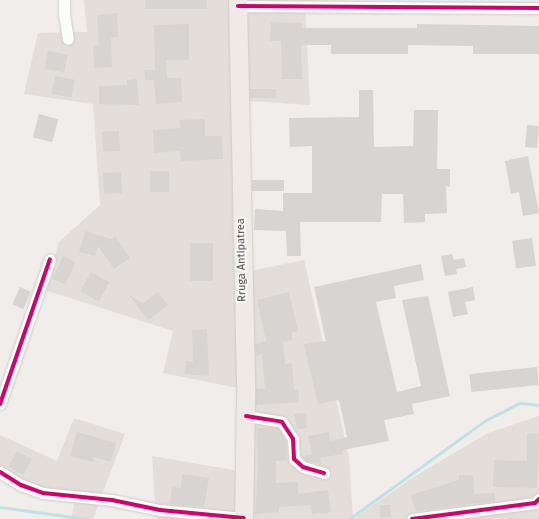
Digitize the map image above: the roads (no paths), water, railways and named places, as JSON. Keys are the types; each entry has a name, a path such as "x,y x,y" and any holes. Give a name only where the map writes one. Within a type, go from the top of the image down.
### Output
{"main road":[{"name":"Rruga Antipatrea","path":"238,3 246,416 244,519"}],"street":[{"path":"64,0 64,14 68,39"},
{"path":"238,3 539,8"},
{"path":"0,404 50,259"},
{"path":"246,416 282,422 293,439 294,459 303,467 324,473"},
{"path":"0,472 21,485 43,493 112,500 160,510 244,519"},
{"path":"412,519 535,503 539,499"}],"waterway":[{"path":"349,519 486,420 520,403 539,405"},
{"path":"0,507 87,519"}]}
